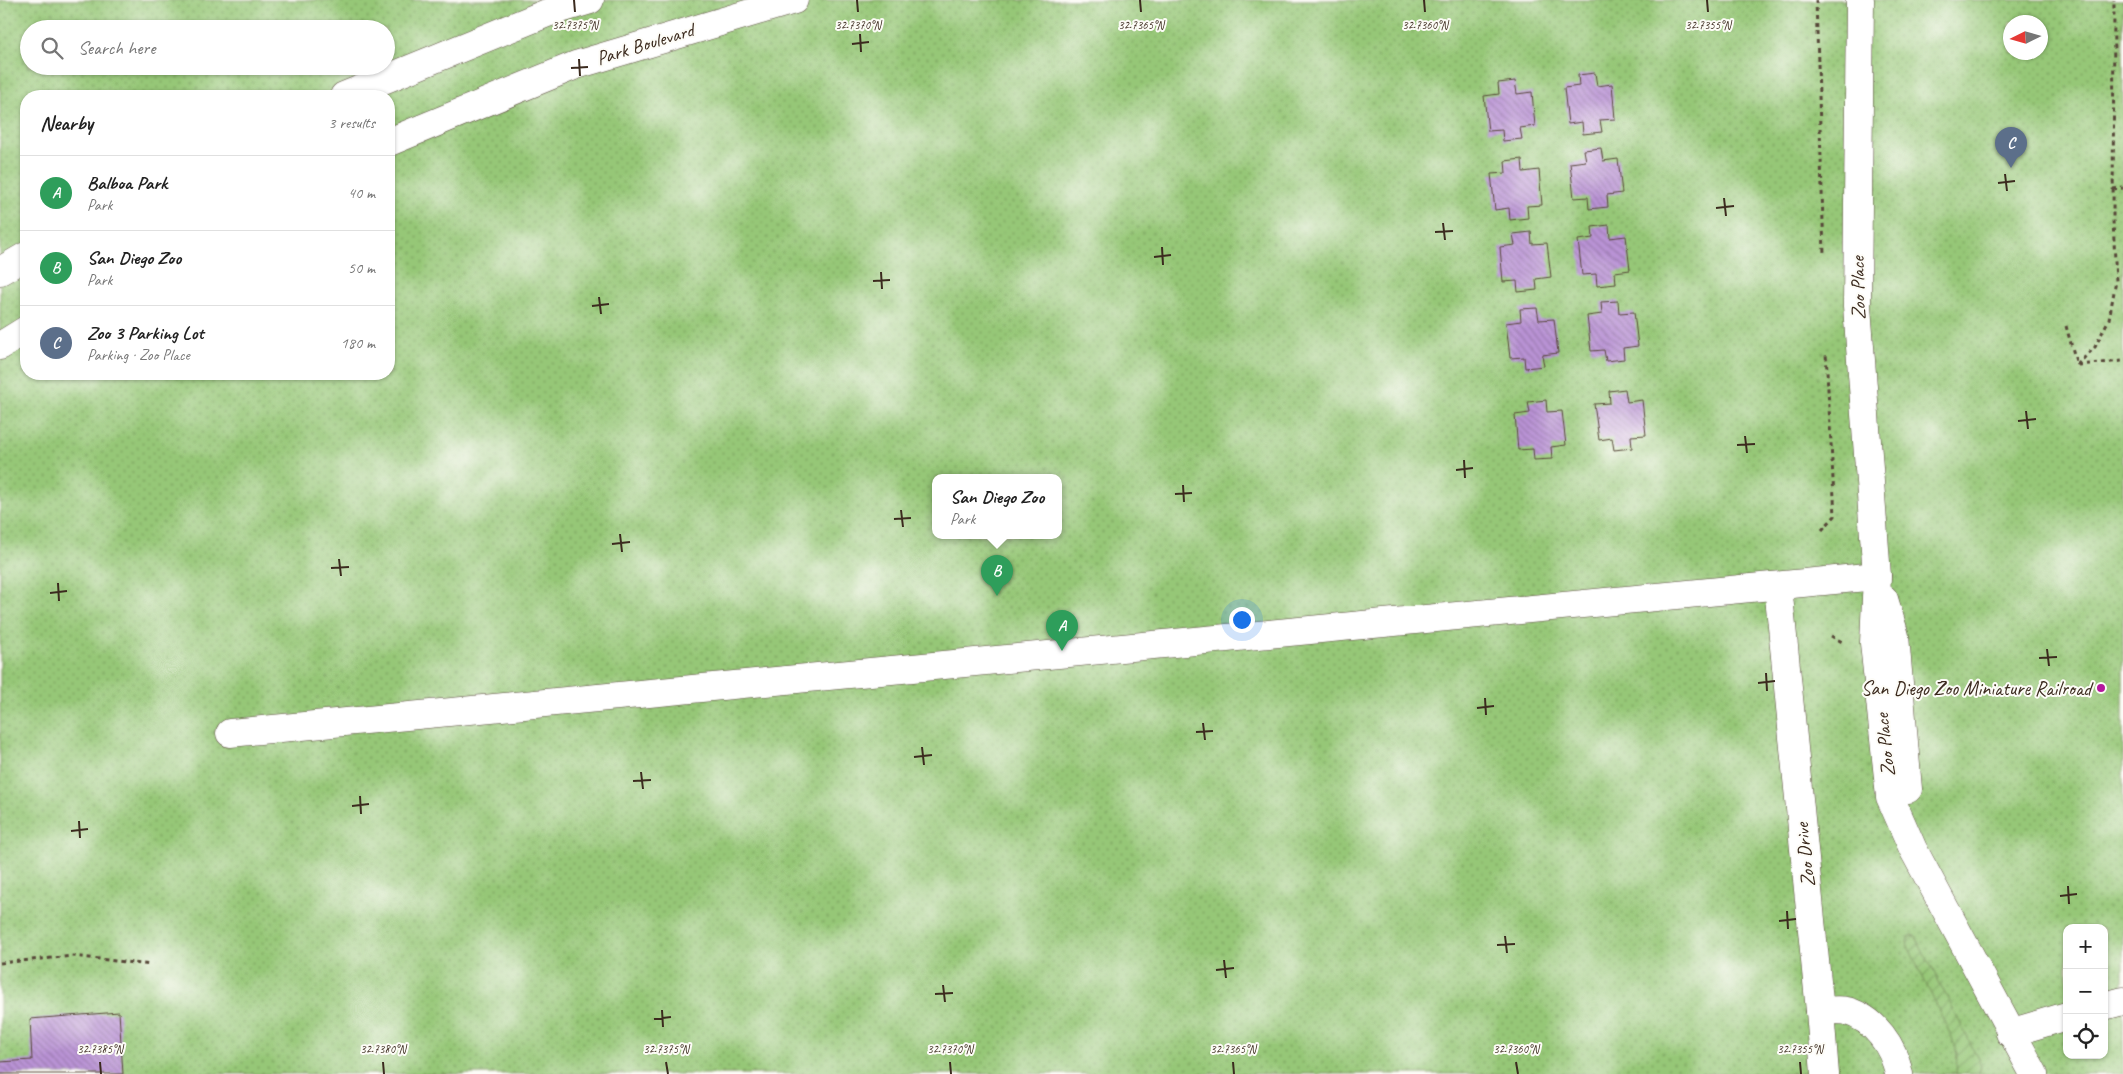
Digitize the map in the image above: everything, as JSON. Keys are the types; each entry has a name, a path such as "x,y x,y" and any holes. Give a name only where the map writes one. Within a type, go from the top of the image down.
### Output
{"street":[{"path":"359,90 548,13 590,0"},
{"name":"Park Boulevard","path":"395,139 576,64 794,0"},
{"name":"Zoo Place","path":"1860,0 1857,306 1877,576 1895,636 1913,849 2034,1074"},
{"path":"0,271 20,259"},
{"path":"0,346 20,334"},
{"path":"230,733 1877,576"},
{"name":"Zoo Drive","path":"1778,586 1826,1074"},
{"path":"2108,1005 2123,1000"},
{"path":"1820,1011 1846,1010 1868,1022 1884,1038 1896,1057 1899,1074"},
{"path":"2010,1032 2063,1017"}],"path":[{"path":"2077,365 2096,347 2110,319 2116,281 2113,189 2114,0"},
{"path":"2113,189 2123,188"},
{"path":"2066,326 2077,365"},
{"path":"2077,365 2123,361"},
{"path":"0,963 74,956 151,965"}],"green space":[{"path":"0,0 2123,0 2123,1074 0,1074"},
{"path":"1915,935 1979,1060 1981,1066 1979,1074 1956,1074 1957,1054 1952,1038 1908,946 1907,941 1910,936"}],"building":[{"path":"1595,73 1597,86 1612,84 1615,119 1600,120 1602,132 1583,134 1582,122 1568,124 1564,88 1579,86 1578,75"},
{"path":"1515,81 1517,94 1532,92 1535,126 1520,128 1522,139 1503,141 1502,130 1488,131 1484,96 1499,94 1498,83"},
{"path":"1601,148 1603,161 1618,159 1622,193 1607,195 1608,207 1589,209 1588,197 1574,198 1570,163 1586,161 1584,150"},
{"path":"1522,159 1523,172 1539,170 1542,205 1527,206 1528,218 1510,220 1509,208 1495,210 1491,174 1506,173 1505,161"},
{"path":"1609,225 1610,238 1626,236 1630,270 1615,272 1616,284 1597,286 1596,274 1582,275 1578,240 1593,238 1592,227"},
{"path":"1531,232 1532,244 1547,243 1551,277 1536,279 1537,290 1518,292 1517,281 1503,282 1500,247 1515,245 1513,234"},
{"path":"1618,301 1619,313 1634,312 1638,346 1623,348 1624,359 1606,361 1604,350 1591,351 1587,316 1602,314 1601,302"},
{"path":"1537,308 1539,320 1554,319 1558,353 1542,355 1544,366 1525,368 1524,357 1510,358 1506,323 1521,321 1520,309"},
{"path":"1625,389 1627,402 1642,400 1646,435 1631,436 1632,448 1614,450 1612,438 1599,440 1594,404 1610,403 1609,391"},
{"path":"1546,400 1547,412 1562,411 1566,445 1551,447 1552,459 1534,460 1533,449 1518,450 1515,415 1530,413 1528,402"},
{"path":"119,1012 123,1074 0,1074 0,1062 32,1060 30,1019"}],"place":[{"name":"Zoo 3 Parking Lot","path":"2011,168"},
{"name":"San Diego Zoo","path":"997,596"},
{"name":"Balboa Park","path":"1062,651"},
{"name":"San Diego Zoo Miniature Railroad","path":"2101,688"}]}
